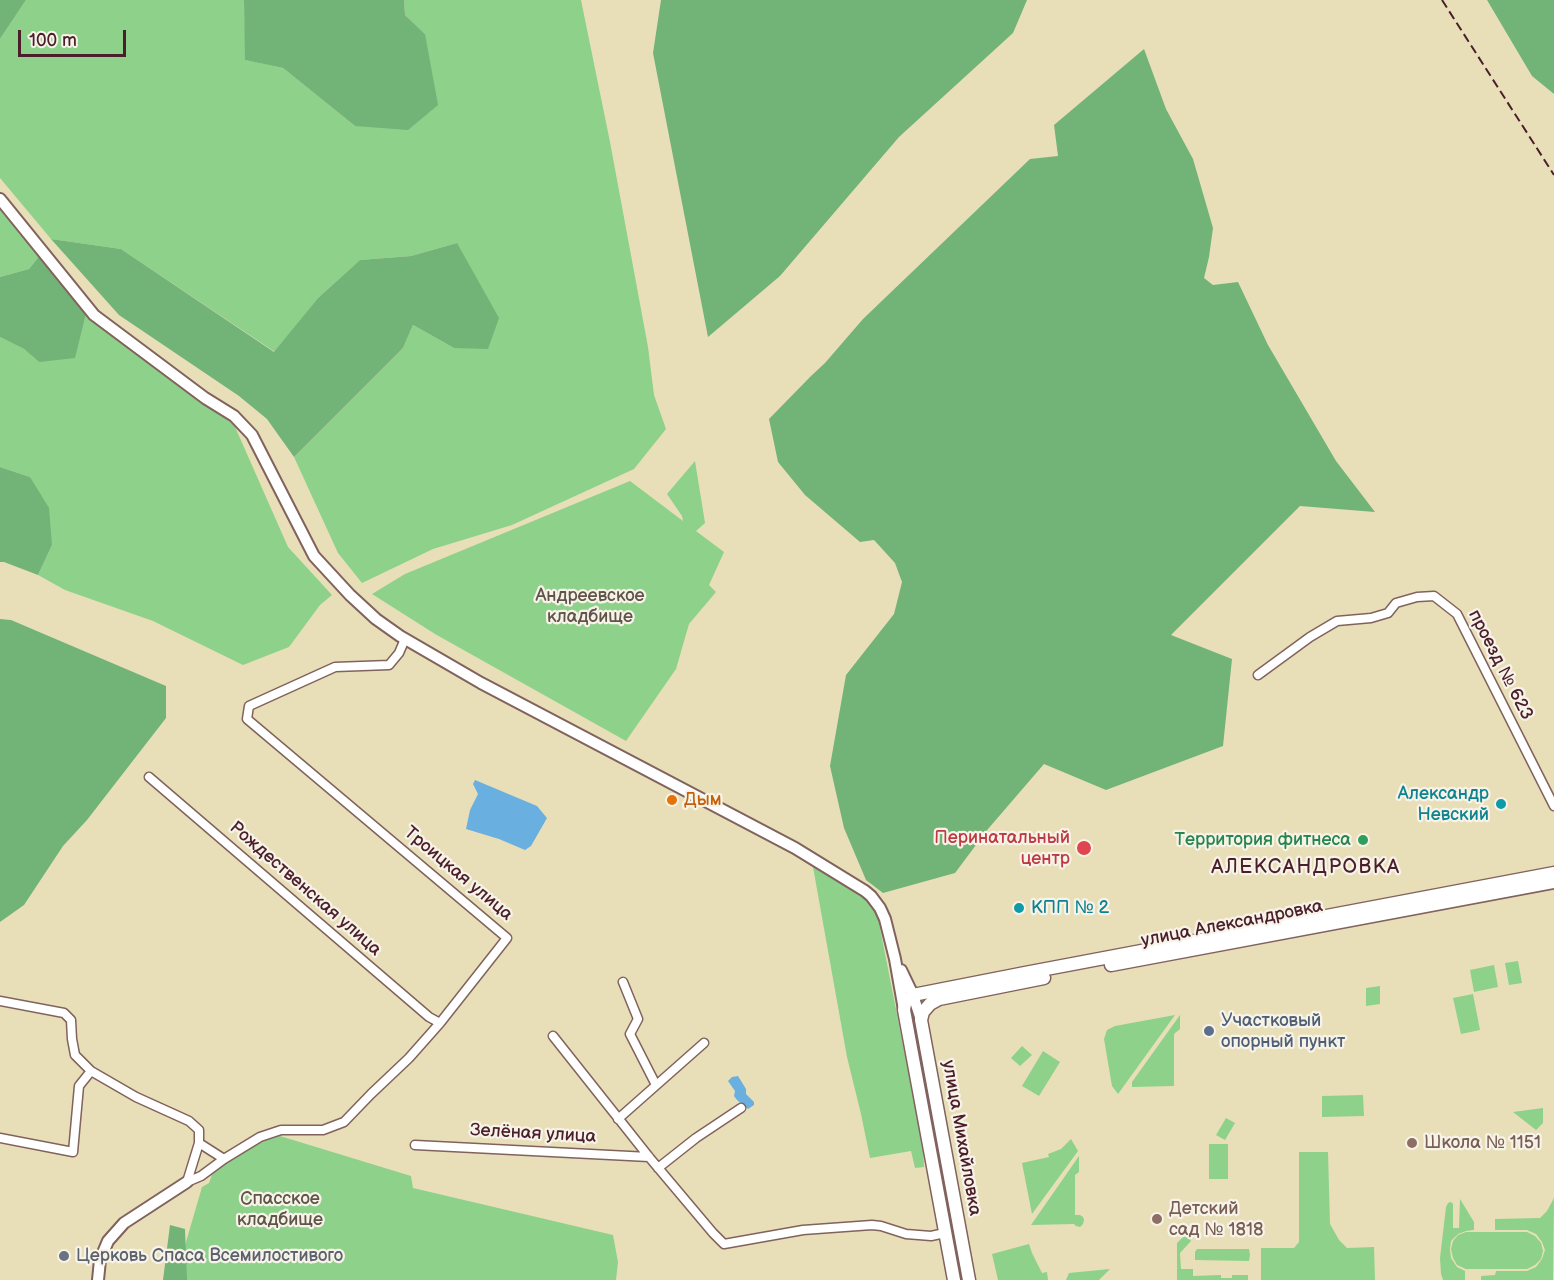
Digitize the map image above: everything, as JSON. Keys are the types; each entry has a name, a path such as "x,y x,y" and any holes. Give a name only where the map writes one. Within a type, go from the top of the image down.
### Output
{"main road":[{"name":"улица Александровка","path":"908,1001 1554,873"},
{"name":"улица Александровка","path":"936,995 1554,882"},
{"path":"921,1020 923,1012 936,995"},
{"name":"улица Михайловка","path":"908,1001 954,1280"},
{"name":"улица Михайловка","path":"921,1020 969,1280"}],"street":[{"path":"0,199 94,315 205,398 234,416 252,435 314,556 376,619 405,639 488,687 785,843 857,884 871,896 885,919 908,1001"},
{"name":"проезд № 623","path":"1258,675 1336,621 1371,618 1388,613 1396,603 1417,597 1434,596 1457,614 1554,806"},
{"name":"Троицкая улица","path":"187,1182 201,1176 260,1137 281,1130 323,1130 344,1122 409,1058 440,1023 507,938 247,718 249,706 335,667 389,665 399,653 405,639"},
{"name":"Рождественская улица","path":"149,777 429,1017 440,1023"},
{"path":"895,959 905,979 908,1001"},
{"path":"905,979 921,990 936,995"},
{"path":"623,982 638,1019 630,1034 656,1085"},
{"path":"0,1001 64,1013 71,1020 75,1055 91,1071 136,1097 189,1122 199,1130 199,1143 187,1182 124,1223 108,1241 100,1260 98,1280"},
{"name":"улица Михайловка","path":"908,1001 921,1020"},
{"path":"553,1036 658,1168 724,1244 803,1230 872,1225 906,1234 931,1236 945,1233"},
{"path":"618,1119 704,1043"},
{"path":"0,1138 73,1152 79,1086 91,1071"},
{"path":"658,1168 696,1138 741,1108"},
{"path":"199,1143 224,1159"},
{"name":"Зелёная улица","path":"415,1145 649,1157"}],"green space":[{"path":"0,0 26,0 0,39"},
{"path":"26,0 244,0 246,60 283,68 355,126 425,34 405,15 404,0 581,0 648,347 654,395 666,429 634,469 512,525 433,549 362,583 338,553 294,457 403,348 413,325 454,348 457,243 411,256 360,260 318,298 275,352 121,249 51,239 0,178 0,39"},
{"path":"244,0 404,0 405,15 425,34 438,105 408,130 355,126 283,68 245,60"},
{"path":"661,0 1027,0 1013,33 899,137 780,276 708,337 653,53"},
{"path":"1487,0 1554,0 1554,94 1532,76"},
{"path":"1144,49 1166,109 1193,159 1213,228 1204,278 1213,285 1238,282 1268,345 1336,461 1375,512 1300,506 1171,635 1232,659 1223,746 1106,790 1044,764 988,829 955,873 883,893 866,880 844,828 830,766 846,675 894,614 902,582 895,563 874,540 860,542 805,495 778,462 769,419 825,363 863,319 1030,159 1058,156 1054,125"},
{"path":"0,203 40,255 29,269 0,277"},
{"path":"51,239 121,249 274,352 318,298 360,260 411,256 457,243 499,318 488,349 454,348 413,325 403,348 294,457 267,419 239,396 119,315"},
{"path":"40,255 86,313 75,358 39,362 24,349 0,337 0,277 29,269"},
{"path":"86,313 232,420 288,547 332,595 320,605 289,647 243,665 153,621 65,590 38,575 52,545 30,477 0,467 0,337 24,349 39,362"},
{"name":"Андреевское кладбище","path":"695,461 705,523 696,531 724,552 709,585 716,592 689,624 676,669 626,741 435,634 372,594 405,574 630,481 683,521 667,494"},
{"path":"0,467 30,477 49,508 52,545 38,575 0,562"},
{"path":"0,619 11,620 166,686 166,718 87,820 63,846 24,905 0,922"},
{"path":"813,867 823,869 860,892 868,900 878,918 923,1146 924,1167 915,1168 911,1151 870,1158 847,1057"},
{"path":"1518,961 1522,983 1509,985 1505,963"},
{"path":"1494,965 1498,987 1474,992 1470,970"},
{"path":"1380,986 1380,1004 1366,1006 1366,988"},
{"path":"1473,994 1480,1030 1461,1034 1453,998"},
{"path":"911,1009 913,1010 932,1111 928,1111"},
{"path":"1175,1015 1118,1094 1112,1086 1104,1039 1107,1030 1115,1026"},
{"path":"1180,1015 1180,1029 1174,1034 1174,1086 1132,1087 1132,1082"},
{"path":"1022,1046 1032,1055 1020,1066 1011,1058"},
{"path":"1043,1051 1060,1062 1039,1096 1022,1086"},
{"path":"1363,1095 1364,1116 1322,1117 1322,1096"},
{"path":"1543,1108 1543,1123 1536,1130 1513,1112"},
{"path":"934,1117 963,1280 958,1280 929,1118"},
{"path":"1226,1118 1235,1123 1225,1140 1216,1135"},
{"name":"Спасское кладбище","path":"280,1136 411,1176 413,1188 613,1235 618,1262 616,1280 175,1280 202,1187 209,1183 213,1172 245,1148"},
{"path":"1071,1139 1078,1151 1032,1214 1022,1163 1049,1157 1048,1154 1061,1149"},
{"path":"1209,1144 1228,1144 1228,1179 1209,1179"},
{"path":"1299,1152 1328,1152 1330,1224 1339,1240 1347,1248 1374,1247 1375,1280 1261,1280 1261,1248 1294,1248 1299,1242"},
{"path":"1079,1156 1079,1172 1075,1175 1075,1215 1083,1217 1083,1224 1080,1227 1074,1224 1031,1225"},
{"path":"1554,1198 1553,1280 1481,1280 1481,1276 1495,1275 1496,1271 1527,1271 1536,1267 1545,1250 1536,1234 1527,1230 1495,1230 1495,1219 1540,1218"},
{"path":"1460,1199 1474,1222 1474,1230 1458,1234 1451,1241 1450,1249 1451,1258 1457,1267 1465,1271 1465,1280 1443,1280 1440,1258 1446,1207 1448,1203 1453,1204 1453,1228 1459,1228"},
{"path":"170,1225 185,1229 187,1280 163,1280"},
{"path":"1188,1232 1191,1241 1180,1253 1181,1269 1193,1269 1193,1276 1221,1275 1221,1278 1232,1278 1232,1275 1248,1275 1248,1280 1177,1280 1177,1243"},
{"path":"1466,1232 1527,1232 1541,1243 1543,1251 1541,1259 1527,1269 1466,1269 1457,1265 1451,1249 1458,1235"},
{"path":"1029,1244 1042,1273 1047,1272 1048,1280 998,1280 992,1254"},
{"path":"1197,1249 1249,1249 1249,1261 1195,1260"},
{"path":"1110,1269 1099,1280 1066,1280 1069,1273"}],"water":[{"path":"475,780 537,806 547,818 531,846 525,850 466,829 470,810 478,794 473,784"},
{"path":"738,1076 746,1089 746,1094 754,1102 754,1105 748,1109 734,1096 735,1091 728,1081"}],"railway":[{"path":"1442,0 1554,175"}],"place":[{"name":"Дым","path":"672,800"},
{"name":"Александр Невский","path":"1501,804"},
{"name":"Территория фитнеса","path":"1363,840"},
{"name":"Перинатальный центр","path":"1084,848"},
{"name":"КПП № 2","path":"1019,908"},
{"name":"Участковый опорный пункт","path":"1209,1031"},
{"name":"Школа № 1151","path":"1412,1143"},
{"name":"Детский сад № 1818","path":"1157,1219"},
{"name":"Церковь Спаса Всемилостивого","path":"64,1256"}],"district":[{"name":"АЛЕКСАНДРОВКА","path":"1306,868"}]}
